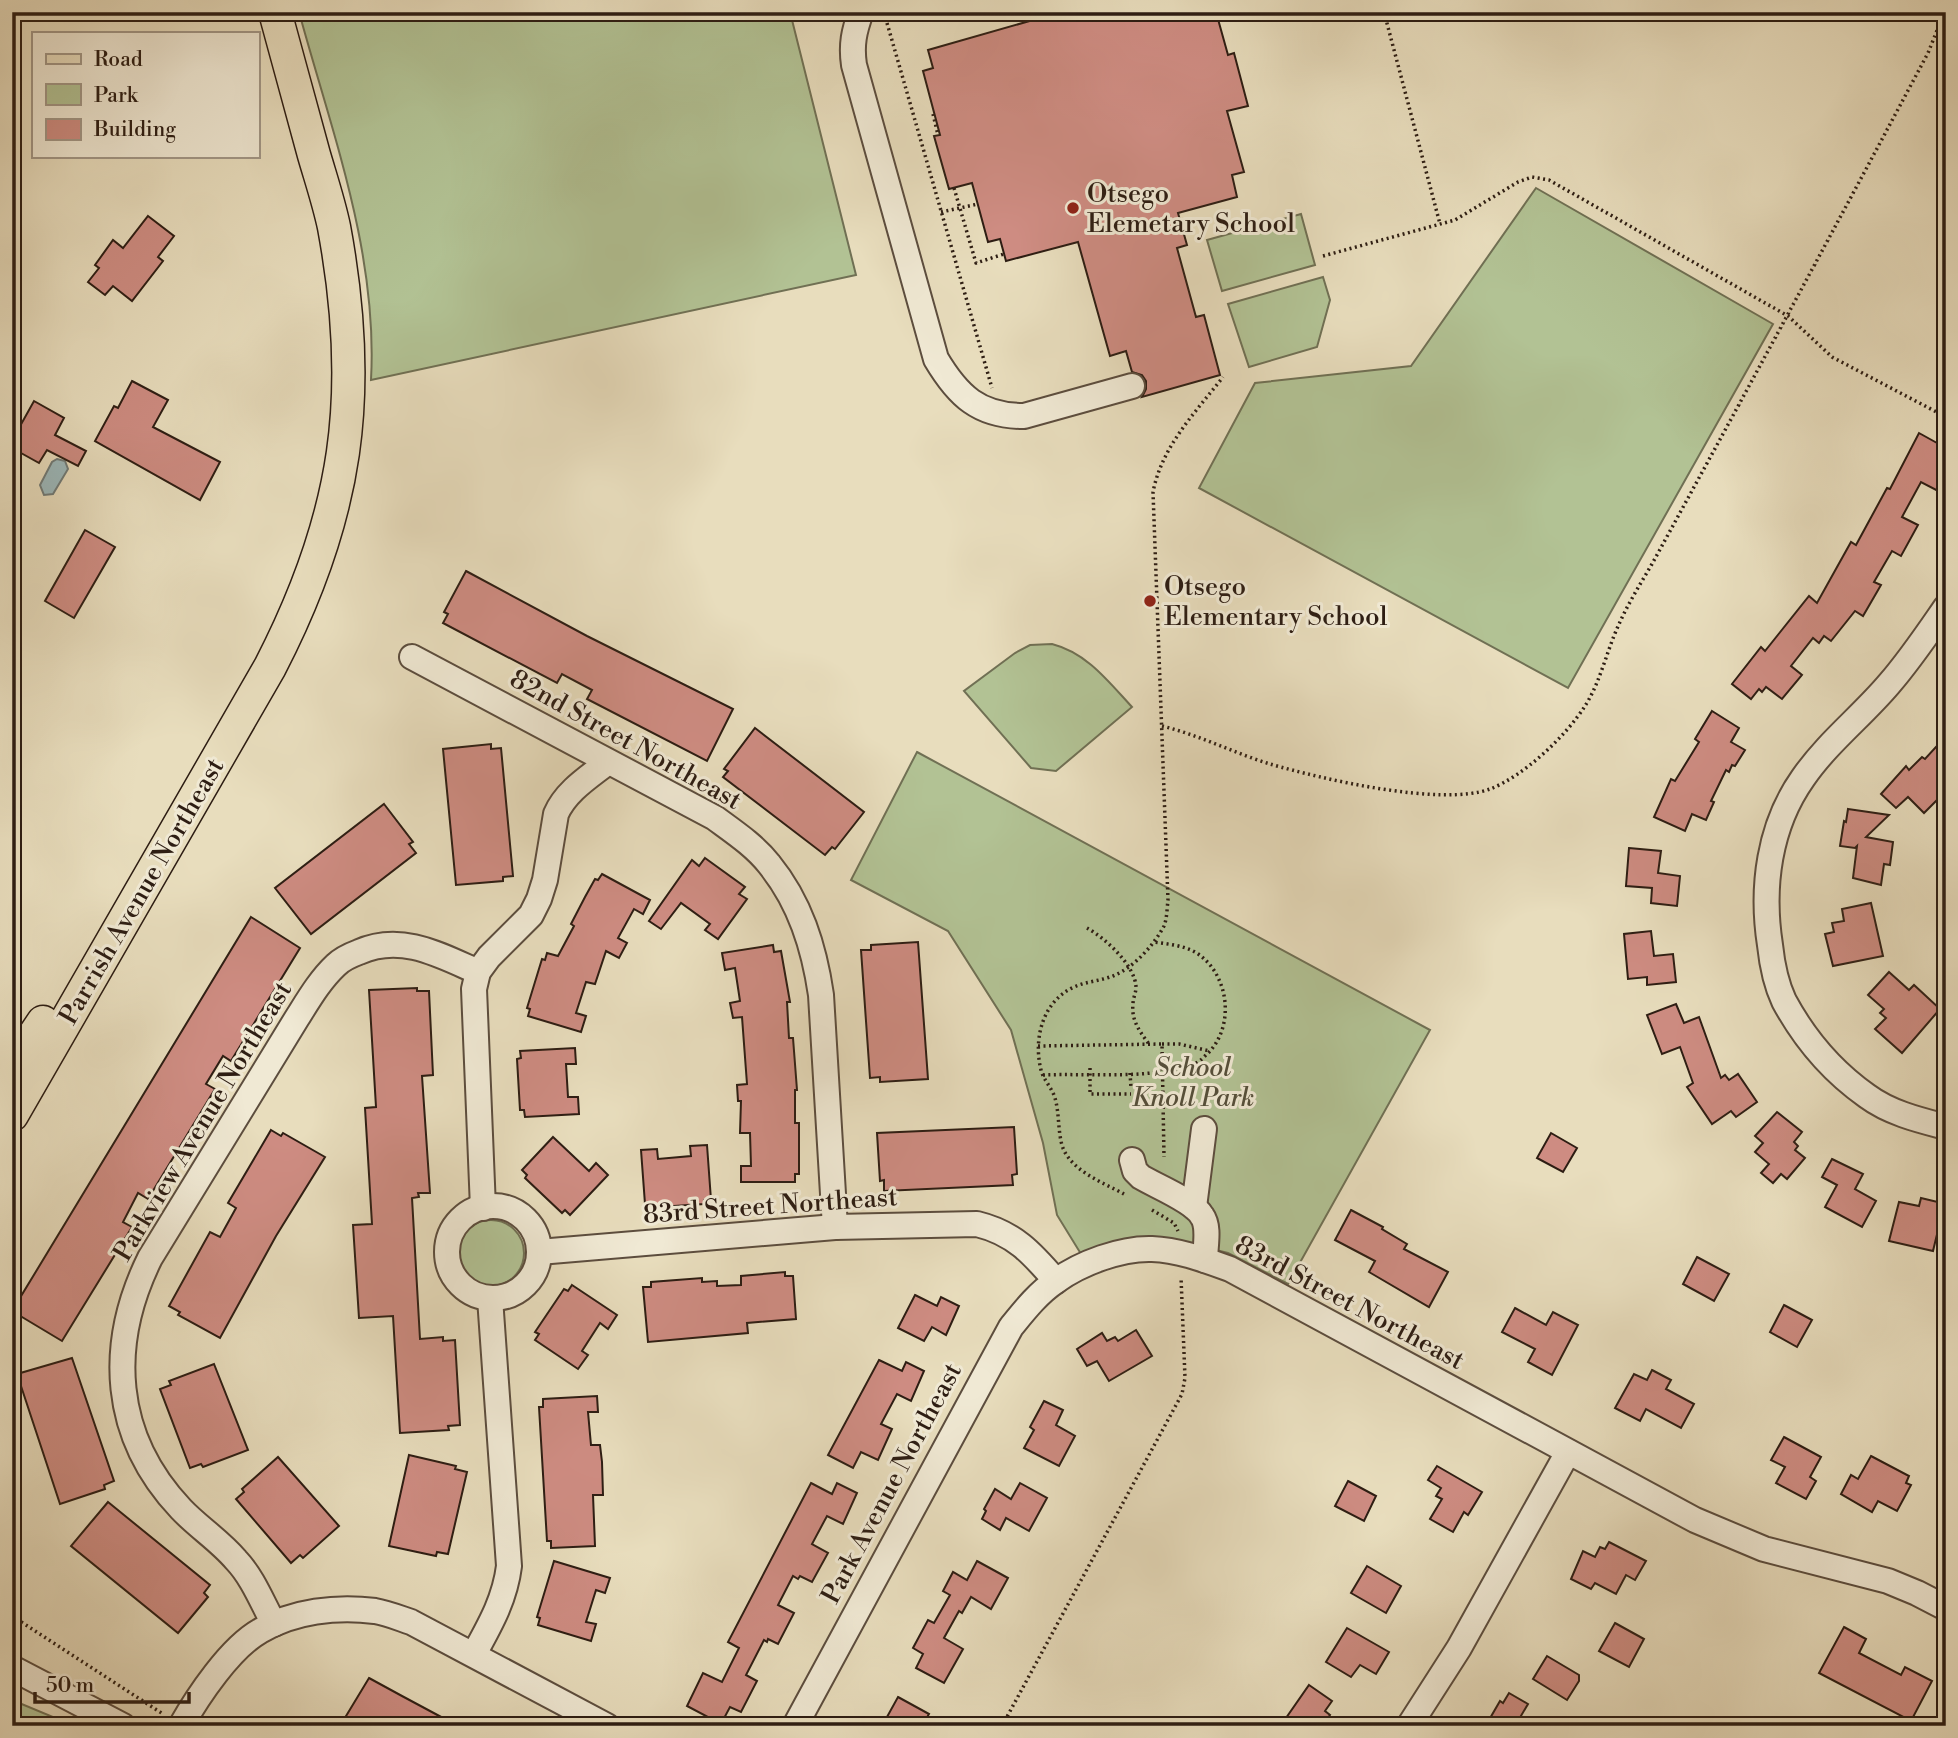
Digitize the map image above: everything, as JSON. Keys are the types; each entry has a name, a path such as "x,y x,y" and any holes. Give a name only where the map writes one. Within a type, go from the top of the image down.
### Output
{"main road":[{"name":"Parrish Avenue Northeast","path":"12,1115 270,667 295,619 314,570 335,500 346,438 350,377 346,304 333,224 275,12"},
{"name":"Parrish Avenue Northeast","path":"12,1068 270,667"}],"street":[{"path":"861,12 853,33 854,65 936,359 959,393 990,412 1024,416 1132,386"},
{"path":"1946,607 1889,685 1823,753 1802,779 1774,838 1765,884 1767,927 1773,966 1784,1000 1824,1059 1868,1097 1890,1109 1946,1127"},
{"name":"82nd Street Northeast","path":"412,657 715,818 749,843 769,863 790,895 808,931 816,962 821,995 835,1227"},
{"path":"483,1208 474,989 478,972 489,957 531,915 545,880 559,806 575,788 608,762"},
{"name":"Parkview Avenue Northeast","path":"274,1624 247,1573 236,1559 181,1510 142,1454 130,1423 122,1388 125,1328 132,1298 150,1258 297,1018 338,962 368,948 388,944 409,945 432,951 478,972"},
{"path":"1194,1207 1204,1129"},
{"path":"1132,1160 1135,1171 1141,1177 1194,1207 1202,1215 1206,1227 1205,1260"},
{"path":"505,1208 519,1214 530,1224 537,1238 539,1252 537,1267 530,1280 519,1291 505,1297 490,1298 475,1295 462,1286 452,1274 447,1260 447,1244 453,1230 475,1209 505,1208"},
{"name":"83rd Street Northeast","path":"539,1252 835,1227 978,1224 998,1229 1015,1239 1056,1281 1085,1265 1116,1254 1151,1249 1205,1260 1230,1269 1695,1520 1784,1555 1888,1581 1917,1592 1946,1608"},
{"name":"Park Avenue Northeast","path":"795,1726 1011,1327 1031,1303 1056,1281"},
{"path":"474,1654 499,1608 506,1588 509,1566 490,1298"},
{"path":"1409,1726 1459,1648 1568,1452"},
{"path":"171,1719 258,1631 287,1618 346,1609 377,1611 411,1622 607,1726"},
{"path":"12,1668 123,1726"}],"path":[{"path":"887,12 887,23 999,414"},
{"path":"1384,12 1440,224"},
{"path":"1162,726 1190,733 1268,763 1325,778 1422,794 1464,795 1490,789 1510,779 1553,742 1586,704 1620,621 1788,316 1928,52 1941,12"},
{"path":"933,114 938,135"},
{"path":"1323,256 1454,220 1518,182 1532,177 1549,180 1788,316 1832,357 1946,417"},
{"path":"954,188 976,263 1004,254"},
{"path":"941,212 978,204"},
{"path":"1127,1196 1079,1168 1069,1159 1061,1144 1056,1100 1043,1075 1038,1046 1041,1026 1049,1008 1060,996 1072,988 1114,976 1128,968 1153,942 1165,924 1168,900 1153,492 1157,472 1168,447 1223,377"},
{"path":"1087,928 1110,944 1128,968 1137,991 1133,1002 1133,1016 1138,1030 1149,1044"},
{"path":"1043,1075 1163,1072 1196,1064 1210,1051 1220,1037 1225,1005 1222,987 1214,971 1194,952 1179,946 1153,942"},
{"path":"1162,1044 1164,1157"},
{"path":"1038,1046 1179,1044 1210,1051"},
{"path":"1090,1068 1090,1094 1131,1094"},
{"path":"1130,1073 1131,1088"},
{"path":"1002,1726 1182,1394 1185,1378 1180,1237 1174,1223 1150,1209"},
{"path":"12,1616 171,1719"}],"green space":[{"path":"299,12 790,12 856,275 371,380 371,333 360,240 338,148"},
{"path":"1536,188 1773,324 1568,688 1199,488 1255,383 1411,366"},
{"path":"1301,214 1315,265 1222,291 1207,240"},
{"path":"1323,277 1330,300 1317,347 1249,367 1228,304"},
{"path":"1052,644 1065,648 1086,661 1132,707 1056,771 1031,768 964,691 1015,653 1030,645"},
{"name":"School Knoll Park","path":"917,752 1430,1030 1288,1284 1228,1253 1175,1240 1081,1254 1057,1215 1043,1143 1011,1030 948,931 851,880"},
{"path":"491,1220 504,1223 514,1230 521,1240 524,1253 521,1266 514,1276 504,1283 491,1286 478,1283 468,1276 461,1266 458,1253 461,1240 468,1230 478,1223"},
{"path":"12,1700 53,1717 49,1726 12,1726"}],"water":[{"path":"57,459 65,461 68,469 53,494 44,495 40,485 52,462"}],"building":[{"name":"Otsego Elemetary School","path":"1038,12 1216,12 1228,55 1234,53 1248,106 1227,111 1244,172 1232,175 1237,197 1178,213 1187,245 1177,248 1196,317 1204,315 1220,375 1142,397 1146,381 1142,375 1132,372 1126,351 1110,356 1078,242 1006,261 1000,239 988,242 972,183 949,189 934,136 940,135 923,71 933,68 928,50 1040,18"},
{"path":"148,216 174,236 158,257 163,261 132,301 113,286 105,295 88,282 99,268 95,265 113,240 123,248"},
{"path":"132,381 168,400 153,427 220,462 200,500 95,441 114,406 118,408"},
{"path":"34,401 64,418 55,435 86,451 78,466 47,450 39,463 12,448 12,425 19,428"},
{"path":"1919,433 1946,448 1946,495 1921,482 1902,517 1918,525 1901,556 1892,551 1874,582 1881,585 1863,616 1855,611 1831,641 1824,636 1819,643 1813,638 1791,666 1802,675 1782,699 1766,687 1762,692 1759,689 1751,699 1732,684 1761,647 1765,651 1809,596 1817,603 1851,542 1856,545 1887,488 1890,489"},
{"path":"85,530 115,547 74,618 45,601"},
{"path":"466,571 587,636 733,709 707,761 587,699 592,690 562,674 557,683 443,623 448,614 444,612"},
{"path":"1712,711 1739,728 1731,742 1745,750 1735,766 1732,765 1729,772 1726,770 1711,801 1714,802 1706,820 1692,814 1685,831 1654,817 1671,779 1675,781 1699,742 1695,739"},
{"path":"755,728 864,812 835,849 832,847 825,855 723,777 728,771 724,769"},
{"path":"1946,736 1946,791 1924,813 1908,797 1896,808 1881,794 1906,766 1909,770 1922,757 1925,759"},
{"path":"491,744 491,749 501,748 513,876 503,877 503,881 456,885 443,749"},
{"path":"384,804 413,842 409,844 416,853 311,934 275,888"},
{"path":"1848,809 1889,815 1866,837 1893,842 1890,865 1884,864 1881,885 1853,878 1857,846 1840,846"},
{"path":"1629,848 1661,851 1658,873 1680,876 1677,906 1651,903 1652,888 1626,886"},
{"path":"705,858 745,887 739,894 747,899 718,939 705,930 710,924 681,903 661,929 649,921 692,860 699,866"},
{"path":"602,874 650,900 643,914 634,909 618,938 627,943 619,958 606,951 595,984 586,982 576,1013 586,1016 581,1032 528,1016 530,1009 527,1008 542,959 545,960 547,953 558,956 585,897 595,879 598,880"},
{"path":"1871,903 1883,956 1833,966 1825,934 1834,932 1832,923 1844,921 1842,909"},
{"path":"251,917 300,948 231,1061 223,1056 206,1084 215,1089 148,1199 138,1193 123,1222 132,1227 62,1341 12,1311"},
{"path":"1651,931 1654,956 1673,954 1676,982 1647,985 1647,977 1628,979 1624,934"},
{"path":"918,942 928,1079 880,1082 880,1077 870,1078 861,950 871,950 871,945"},
{"path":"773,945 774,952 781,951 790,1002 787,1002 797,1090 795,1123 799,1123 799,1174 795,1174 795,1182 741,1182 741,1166 751,1166 750,1133 740,1133 741,1101 738,1101 737,1085 747,1084 742,1017 733,1018 730,1003 740,1001 735,968 725,970 722,953"},
{"path":"1889,972 1909,990 1914,985 1940,1009 1902,1053 1875,1029 1886,1018 1880,1013 1884,1009 1868,995"},
{"path":"417,988 417,991 429,991 433,1075 422,1076 430,1193 418,1193 419,1197 412,1198 420,1339 443,1337 443,1341 455,1340 460,1425 448,1426 449,1430 400,1433 393,1316 359,1318 353,1225 372,1224 365,1108 376,1107 369,990"},
{"path":"1676,1004 1684,1023 1699,1017 1721,1078 1725,1075 1729,1080 1738,1074 1757,1102 1736,1117 1731,1111 1712,1124 1687,1087 1693,1083 1680,1047 1662,1054 1647,1015"},
{"path":"575,1048 576,1064 566,1064 568,1097 578,1097 579,1114 525,1117 524,1110 520,1110 517,1059 521,1058 520,1051"},
{"path":"1777,1112 1802,1132 1794,1142 1798,1146 1795,1150 1805,1158 1787,1179 1781,1174 1773,1183 1761,1173 1769,1164 1755,1152 1763,1143 1755,1136"},
{"path":"1014,1127 1017,1174 1012,1175 1013,1185 884,1191 884,1180 880,1181 877,1133"},
{"path":"271,1130 281,1136 283,1133 325,1157 276,1236 220,1338 178,1315 180,1312 169,1306 210,1232 220,1237 236,1208 228,1203"},
{"path":"1551,1133 1577,1148 1563,1172 1537,1158"},
{"path":"553,1137 589,1171 596,1163 608,1175 570,1215 565,1210 562,1213 525,1178 527,1175 522,1170"},
{"path":"707,1145 711,1200 704,1200 704,1204 653,1208 652,1204 645,1204 641,1150 657,1149 658,1159 691,1156 690,1146"},
{"path":"1832,1159 1863,1174 1855,1189 1876,1201 1862,1227 1825,1207 1837,1185 1822,1177"},
{"path":"1921,1198 1946,1204 1946,1228 1939,1226 1933,1251 1889,1241 1899,1202 1919,1206"},
{"path":"1351,1210 1407,1244 1404,1249 1448,1272 1429,1307 1369,1272 1375,1261 1335,1240"},
{"path":"1697,1257 1729,1274 1714,1301 1683,1284"},
{"path":"785,1272 785,1276 793,1276 796,1319 747,1323 748,1333 648,1342 643,1287 651,1287 651,1282 702,1278 702,1282 717,1281 717,1286 741,1285 741,1276"},
{"path":"572,1285 617,1315 608,1329 600,1323 582,1351 588,1355 578,1369 535,1340 539,1334 535,1332 564,1289 568,1291"},
{"path":"915,1295 937,1306 941,1297 959,1306 946,1335 932,1327 924,1341 898,1328"},
{"path":"1784,1305 1812,1320 1797,1347 1770,1332"},
{"path":"1515,1308 1546,1325 1553,1312 1578,1325 1552,1375 1528,1362 1535,1349 1502,1332"},
{"path":"1136,1330 1152,1356 1109,1381 1097,1361 1087,1366 1077,1349 1102,1333 1107,1341 1115,1337 1118,1341"},
{"path":"72,1358 114,1481 104,1485 105,1489 60,1504 17,1374"},
{"path":"879,1360 902,1371 906,1362 924,1371 911,1401 897,1394 881,1424 892,1429 878,1460 861,1452 853,1468 828,1455"},
{"path":"214,1364 248,1450 203,1467 201,1464 190,1468 160,1389 171,1385 169,1381"},
{"path":"1652,1370 1671,1380 1666,1389 1694,1404 1681,1428 1646,1409 1640,1421 1615,1408 1634,1374 1647,1380"},
{"path":"597,1396 598,1412 588,1412 591,1445 600,1445 602,1462 603,1495 593,1495 595,1546 551,1548 551,1541 547,1541 539,1407 543,1407 543,1399"},
{"path":"1044,1401 1063,1410 1056,1425 1075,1436 1059,1466 1024,1448 1034,1430 1030,1427"},
{"path":"1784,1437 1821,1457 1810,1477 1816,1481 1806,1499 1776,1483 1785,1467 1771,1460"},
{"path":"409,1455 456,1466 455,1469 467,1472 448,1554 437,1552 436,1556 389,1546"},
{"path":"1871,1456 1909,1476 1906,1483 1911,1485 1897,1511 1878,1501 1872,1512 1841,1494 1851,1475 1858,1479"},
{"path":"278,1457 339,1526 303,1558 300,1555 291,1563 236,1499 244,1492 242,1489"},
{"path":"1437,1466 1482,1492 1468,1515 1464,1512 1453,1532 1430,1519 1442,1499 1436,1496 1441,1488 1428,1480"},
{"path":"1348,1481 1376,1496 1364,1521 1335,1506"},
{"path":"811,1483 832,1494 837,1483 857,1493 843,1524 827,1516 812,1544 828,1553 812,1582 800,1576 798,1579 793,1576 778,1605 794,1613 778,1644 764,1640 746,1675 757,1681 741,1712 730,1707 721,1724 687,1706 703,1673 722,1682 739,1648 728,1642"},
{"path":"1020,1483 1047,1498 1029,1531 1006,1518 1000,1530 982,1519 986,1511 984,1509 995,1489 1011,1499"},
{"path":"108,1502 210,1585 204,1593 208,1597 178,1633 71,1546"},
{"path":"1609,1542 1646,1561 1635,1580 1626,1575 1616,1594 1595,1583 1591,1589 1571,1579 1583,1551 1595,1557 1600,1547 1605,1549"},
{"path":"554,1561 610,1578 605,1593 596,1590 586,1622 596,1624 591,1641 538,1625 540,1618 537,1617"},
{"path":"977,1561 1008,1578 991,1609 971,1597 962,1613 959,1611 944,1638 963,1649 944,1683 916,1668 923,1654 913,1648 928,1620 934,1623 950,1595 943,1591 953,1572 967,1580"},
{"path":"1367,1566 1401,1586 1386,1613 1351,1593"},
{"path":"1615,1623 1644,1639 1629,1667 1599,1651"},
{"path":"1844,1627 1866,1639 1859,1653 1901,1675 1905,1667 1932,1681 1911,1721 1819,1673"},
{"path":"1347,1628 1389,1652 1376,1674 1360,1665 1351,1677 1326,1662"},
{"path":"1547,1656 1579,1675 1579,1681 1567,1700 1533,1679"},
{"path":"369,1678 402,1696 458,1726 340,1726"},
{"path":"1309,1685 1332,1701 1325,1711 1330,1715 1322,1726 1297,1726 1286,1718"},
{"path":"1509,1693 1528,1704 1515,1726 1498,1726 1489,1720 1500,1701 1503,1703"},
{"path":"898,1697 929,1714 922,1726 882,1726"}],"place":[{"name":"Otsego Elemetary School","path":"1073,208"},
{"name":"Otsego Elementary School","path":"1150,601"}]}
